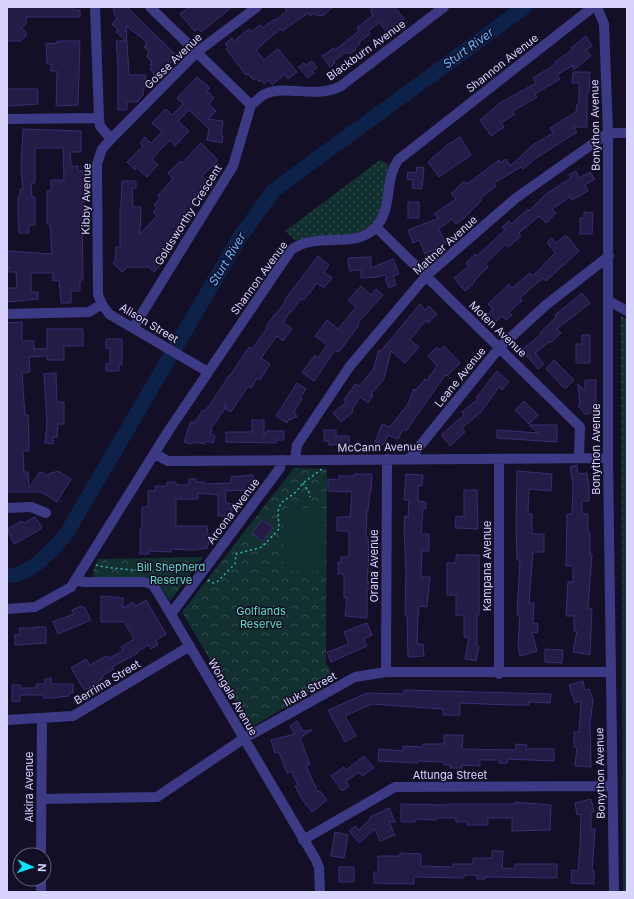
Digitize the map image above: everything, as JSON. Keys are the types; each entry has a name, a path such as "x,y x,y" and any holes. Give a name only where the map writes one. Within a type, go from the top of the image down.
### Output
{"street":[{"path":"96,7 99,118 100,126 111,139"},
{"path":"150,7 251,105"},
{"name":"Gosse Avenue","path":"111,139 197,52 257,7"},
{"name":"Blackburn Avenue","path":"251,105 264,95 283,91 322,93 341,86 444,7"},
{"name":"Shannon Avenue","path":"7,609 35,607 71,587 208,372 291,250 305,241 361,238 376,227 386,211 389,179 398,160 593,7"},
{"name":"Bonython Avenue","path":"598,7 604,24 608,133 608,458 614,892"},
{"name":"Goldsworthy Crescent","path":"133,328 233,166 242,130 251,105"},
{"path":"7,119 99,118"},
{"path":"608,133 627,133"},
{"name":"Mattner Avenue","path":"295,460 297,446 350,366 426,276 516,198 608,133"},
{"name":"Kibby Avenue","path":"102,304 98,295 97,164 102,149 111,139"},
{"name":"Moten Avenue","path":"376,227 580,427 579,458"},
{"name":"Leane Avenue","path":"410,458 500,347 546,305 609,256"},
{"path":"609,301 627,311"},
{"path":"7,314 89,312 102,304"},
{"name":"Alison Street","path":"102,304 109,314 208,372"},
{"name":"McCann Avenue","path":"155,454 168,461 410,458 608,458"},
{"name":"Orana Avenue","path":"386,672 387,459"},
{"name":"Kampana Avenue","path":"499,459 499,674"},
{"name":"Aroona Avenue","path":"171,614 280,468 281,460"},
{"path":"7,508 31,507 46,513"},
{"name":"Wongala Avenue","path":"75,580 84,582 144,582 152,584 190,646 319,868 320,892"},
{"name":"Berrima Street","path":"7,720 73,716 190,646"},
{"name":"Iluka Street","path":"41,799 157,796 243,739 355,677 386,672 499,674 611,672"},
{"name":"Alkira Avenue","path":"41,847 42,718"},
{"name":"Attunga Street","path":"303,840 396,787 612,786"}],"path":[{"path":"205,578 213,583 217,582 235,564 236,554 262,547 279,529 278,511 281,502 296,492 303,483 322,471 323,468"},
{"path":"303,483 309,492 310,497"},
{"path":"96,565 127,570 163,572 185,572 193,569"}],"green space":[{"path":"380,160 389,165 384,203 379,216 370,228 358,234 319,236 296,241 285,231"},
{"path":"621,316 627,319 627,892 623,892"},
{"name":"Golflands Reserve","path":"294,468 327,469 326,663 335,678 250,728 182,612"},
{"path":"283,508 325,508 325,572 283,571"},
{"name":"Bill Shepherd Reserve","path":"203,557 170,601 155,577 94,577 93,570 98,559"}],"building":[{"path":"7,7 73,7 73,10 80,10 80,17 26,17 26,24 21,28 26,32 26,36 20,41 7,41"},
{"path":"113,7 127,7 177,56 157,77 150,69 152,67 150,65 152,62 147,57 149,51 144,47 147,46 145,44 147,42 126,26 129,75 146,75 143,95 137,102 127,102 127,110 118,110 118,65 116,41 126,41 116,32 118,30 112,24 117,18 114,14"},
{"path":"189,7 232,7 201,32 198,29 195,31 180,14"},
{"path":"284,7 333,7 324,15 317,16 315,13 310,16 308,13 282,31 280,29 256,50 264,60 278,49 297,72 288,79 285,74 272,85 269,80 264,84 261,80 259,82 256,78 254,80 248,74 246,75 226,49 228,47 225,44 232,38 234,41 249,29 251,32 260,25 262,28 275,19 276,20 287,11"},
{"path":"374,7 395,7 404,19 387,32 379,23 368,31 370,34 359,42 360,44 355,48 356,50 349,54 346,52 334,61 335,63 330,67 322,56 334,48 335,50 359,31 357,28 373,15 370,10"},
{"path":"586,36 592,46 586,50 591,56 573,70 573,65 557,75 560,79 535,94 537,97 513,111 515,114 501,123 504,127 491,136 480,120 500,103 536,83 533,78 556,64 555,62 572,50 571,48"},
{"path":"57,41 80,41 78,105 56,106 57,71 51,71 51,64 47,64 46,44 57,43"},
{"path":"312,61 317,68 312,71 314,73 308,78 298,67 304,63 306,65"},
{"path":"573,72 590,72 589,92 587,92 587,127 574,127 577,132 536,158 523,169 521,167 494,183 496,186 481,198 482,200 465,217 456,224 452,219 439,229 446,244 425,254 419,240 413,243 408,230 439,218 434,214 456,199 451,194 464,181 467,184 499,160 500,163 506,159 510,166 533,145 553,133 550,128 576,112 577,104 579,104 579,83 572,83"},
{"path":"197,77 210,88 207,91 214,98 209,104 216,111 208,119 223,121 221,136 223,136 222,143 207,140 209,129 189,110 178,121 189,131 175,146 170,140 159,151 152,159 158,165 147,177 135,166 135,170 127,162 143,146 140,143 145,137 151,143 162,132 152,123 166,109 172,115 183,104 177,98"},
{"path":"7,89 38,89 38,104 7,106"},
{"path":"23,129 81,131 81,152 70,152 71,166 78,166 78,171 83,171 85,202 82,202 83,280 80,280 80,291 71,291 71,303 61,303 59,280 53,281 53,273 31,273 31,292 38,292 38,299 7,302 7,288 17,288 16,272 9,272 9,267 7,267 7,251 52,254 50,224 47,224 47,191 51,191 51,180 64,180 63,148 35,148 35,183 31,183 32,197 35,197 35,225 29,225 29,233 19,233 18,197 20,196 20,189 23,189 21,169"},
{"path":"460,137 471,155 439,177 428,162 447,145"},
{"path":"201,143 218,160 202,176 206,180 200,187 202,189 192,199 195,201 190,206 193,209 171,235 173,237 168,242 170,243 161,251 164,254 159,259 163,262 154,272 149,267 127,267 122,272 113,263 115,261 116,247 120,247 120,207 122,181 136,181 136,188 132,188 133,207 141,207 140,234 157,216 153,212 157,208 154,205 160,198 158,195 173,179 168,173 180,161 182,163"},
{"path":"417,167 424,168 422,189 412,188 413,180 407,179 408,172 416,173"},
{"path":"576,171 579,178 590,172 595,179 585,185 588,191 572,200 570,197 552,209 556,213 546,223 539,216 519,233 521,236 508,247 506,244 485,264 488,267 465,291 454,278 469,266 466,263 475,254 477,256 505,230 502,227 509,221 511,224 528,209 529,211 546,194 571,178 569,175"},
{"path":"408,202 419,202 419,218 408,218"},
{"path":"584,212 593,213 592,234 580,234 580,218 584,218"},
{"path":"566,235 579,251 546,281 543,278 520,298 522,301 509,312 512,315 506,320 502,316 493,325 485,317 493,309 488,304 509,284 512,288 530,273 533,276 555,253 547,242 552,238 556,243"},
{"path":"318,256 329,265 324,272 332,278 324,288 317,283 304,300 301,299 283,322 292,329 283,341 277,336 261,358 270,364 260,380 257,378 251,388 248,386 231,412 226,409 226,403 224,410 210,430 212,430 210,434 215,436 213,443 206,441 205,444 194,442 191,444 184,442 191,421 194,423 203,410 204,411 209,406 249,347 252,349 267,328 266,326"},
{"path":"371,257 371,268 393,259 399,274 393,276 396,285 389,288 385,279 387,277 384,275 378,277 361,278 361,270 350,271 348,258"},
{"path":"361,286 371,295 376,289 383,295 357,324 359,325 342,348 338,352 335,350 314,381 302,372 315,355 318,358 327,345 315,336 327,320 338,329 356,307 348,300"},
{"path":"582,293 590,303 557,329 561,333 550,343 549,342 535,353 544,364 538,369 522,350 541,334 540,333 556,317 555,315"},
{"path":"420,304 425,310 429,306 437,314 428,323 426,320 410,340 419,347 405,363 391,351 384,379 371,394 373,395 368,403 360,397 352,410 353,412 341,422 333,413 347,402 344,400 355,384 359,386 373,370 379,350 381,351"},
{"path":"22,322 22,341 34,341 34,349 47,349 47,329 83,329 83,346 64,346 64,360 47,360 47,356 29,357 30,372 22,373 25,415 28,415 29,442 29,451 23,451 24,472 28,472 29,488 39,473 42,472 48,476 49,474 58,471 71,479 57,502 41,492 7,492 7,323"},
{"path":"582,335 590,335 590,363 576,363 576,344 582,344"},
{"path":"106,339 122,339 122,364 119,365 119,371 106,371 106,364 110,364 110,348 106,348"},
{"path":"444,346 460,363 447,376 445,375 406,431 403,429 398,439 388,435 383,445 375,442 382,424 390,427 408,404 414,389 416,390 425,379 427,380 437,366 428,356 437,347 440,350"},
{"path":"554,360 574,380 565,389 546,369"},
{"path":"497,371 509,382 502,390 499,387 481,412 462,428 465,432 450,446 441,435 464,415 462,412 478,399 476,398"},
{"path":"56,373 57,402 64,402 64,424 58,424 57,437 53,437 53,444 45,443 47,424 44,374"},
{"path":"585,380 596,380 596,413 588,413 586,415 578,406 580,404 578,384 585,391"},
{"path":"297,383 306,389 300,398 302,399 294,411 297,417 292,418 291,420 289,419 287,423 276,416"},
{"path":"524,401 538,415 529,424 515,410"},
{"path":"252,420 264,420 264,436 267,431 284,431 284,440 276,440 276,443 226,442 226,432 252,432"},
{"path":"529,425 557,425 557,442 497,438 497,430 538,433"},
{"path":"324,430 336,430 336,436 349,436 349,444 329,445 328,441 324,441"},
{"path":"577,465 578,474 587,473 589,487 589,501 582,501 582,514 588,514 590,554 592,554 588,608 592,609 590,655 573,652 577,631 574,631 574,616 566,616 568,582 573,582 573,566 566,566 567,514 572,514 573,484 570,467"},
{"path":"517,471 552,474 551,491 529,489 528,514 532,514 532,534 544,534 544,552 533,552 529,603 534,603 533,623 538,624 537,633 532,632 537,651 520,656 518,646 520,615 517,615 520,560 517,560"},
{"path":"354,474 372,474 371,491 367,510 366,538 368,538 369,555 367,582 373,582 373,589 367,589 367,618 345,616 347,598 344,598 344,574 338,574 338,562 341,562 341,557 349,557 349,531 337,531 337,517 350,517 352,492 328,491 328,479 339,480 339,476 354,476"},
{"path":"406,474 423,475 422,486 418,486 418,501 426,502 426,509 423,508 421,534 429,534 429,551 422,551 421,577 430,577 427,607 419,606 418,616 417,644 423,644 424,656 408,657 407,615 405,615 406,569 404,530 405,516 408,517 409,500 404,500"},
{"path":"253,475 253,486 248,486 248,490 225,491 226,503 232,504 232,516 218,516 218,495 198,493 198,499 176,499 176,526 207,526 209,542 207,548 193,550 171,549 171,552 149,551 149,554 140,554 142,507 148,507 148,491 155,491 155,486 167,486 167,482 176,482 176,485 189,485 189,479 196,479 196,482 204,482 204,484 231,483 231,477"},
{"path":"464,490 477,490 478,529 455,528 456,516 464,517"},
{"path":"35,517 42,527 41,529 14,544 7,529 22,521 24,523"},
{"path":"262,520 273,528 263,541 252,533"},
{"path":"456,555 479,555 479,615 477,615 477,646 479,646 476,661 465,659 469,638 464,637 464,615 456,615 456,595 447,595 447,563 456,563"},
{"path":"101,596 123,598 123,608 133,602 136,606 146,600 166,634 156,640 158,645 151,649 148,645 137,652 138,653 112,667 114,669 102,676 103,678 98,682 99,684 84,690 71,668 86,659 90,665 106,656 109,658 123,651 121,647 134,639 124,622 101,622"},
{"path":"81,606 82,608 84,607 91,620 58,634 53,622 74,614 72,610"},
{"path":"367,623 372,635 364,639 367,646 331,662 327,652 349,644 344,632"},
{"path":"46,627 46,643 15,645 15,634 20,635 19,628"},
{"path":"545,649 563,650 562,663 545,662"},
{"path":"51,678 51,684 73,684 73,693 69,693 69,696 52,698 44,698 44,695 20,695 20,701 12,701 12,685 20,685 20,688 36,688 36,684 45,684 45,679"},
{"path":"583,681 585,690 589,689 593,700 590,723 591,767 575,766 577,747 574,747 574,732 579,732 581,701 575,703 569,685"},
{"path":"404,690 551,694 550,703 529,702 529,705 509,705 460,703 460,715 443,715 443,709 372,704 345,716 356,736 345,742 328,710 367,693 404,694"},
{"path":"297,721 303,731 312,730 300,738 310,764 306,766 318,792 320,791 327,800 312,812 302,799 295,786 298,785 291,771 287,773 279,752 275,753 271,740 295,734 290,726"},
{"path":"444,735 463,735 462,749 516,750 516,744 527,745 526,749 554,749 554,761 508,759 507,763 499,763 499,760 480,760 480,766 462,765 462,768 450,768 450,765 444,765 444,762 418,761 417,763 378,761 379,749 403,751 403,746 423,747 423,744 444,744"},
{"path":"364,756 374,768 362,776 359,772 346,781 349,786 342,791 331,776 344,767 346,770"},
{"path":"591,799 594,812 591,812 591,829 595,829 592,871 594,871 594,884 571,883 572,870 578,871 580,847 581,814 577,815 575,803"},
{"path":"515,802 551,805 550,830 512,831 512,818 488,818 488,825 467,825 467,822 456,822 456,818 436,818 436,820 415,819 415,822 401,822 401,804 515,804"},
{"path":"389,808 395,822 389,822 395,835 380,841 375,829 359,843 349,831 355,826 359,830 370,819 370,817"},
{"path":"335,832 348,835 344,858 331,856"},
{"path":"492,851 503,851 502,868 515,869 515,864 557,864 557,878 485,877 485,879 477,879 477,875 464,875 464,878 414,877 414,884 374,883 374,872 378,872 378,856 400,856 400,853 421,854 421,866 453,867 453,864 473,864 473,858 492,858"},
{"path":"339,867 354,867 354,882 339,882"}],"waterway":[{"name":"Sturt River","path":"7,576 16,575 32,567 46,556 65,536 240,237 274,190 525,7"}]}
